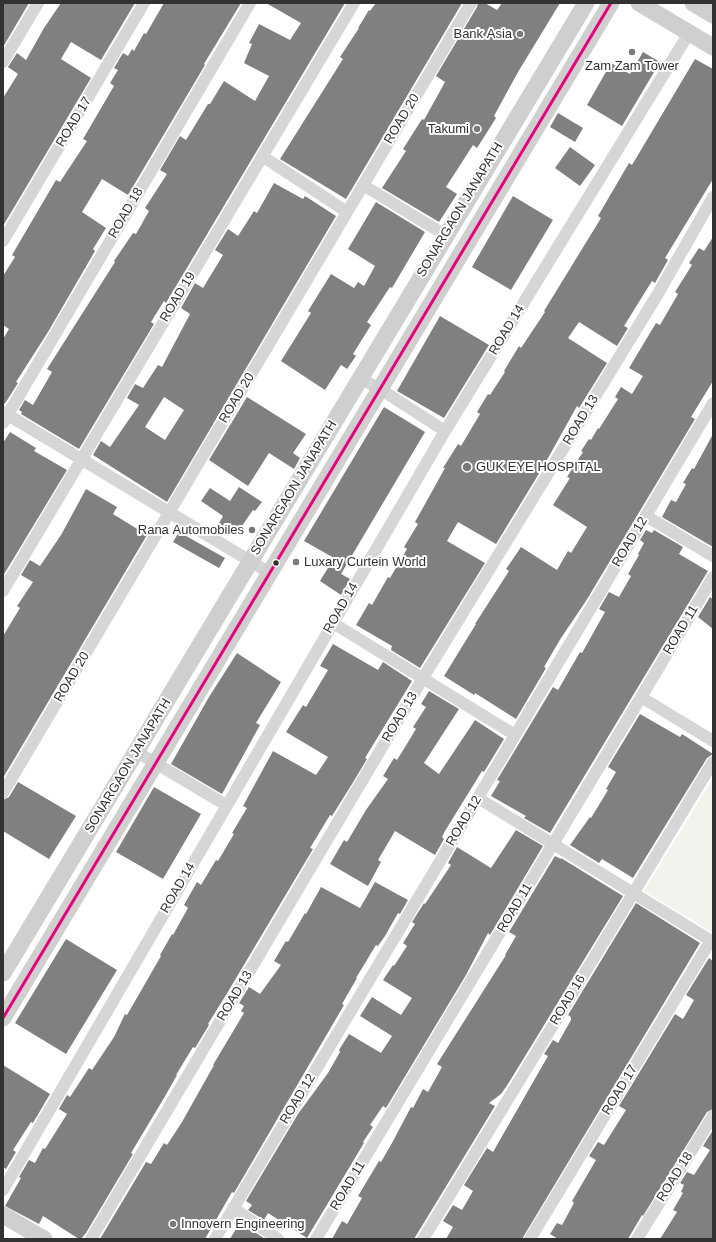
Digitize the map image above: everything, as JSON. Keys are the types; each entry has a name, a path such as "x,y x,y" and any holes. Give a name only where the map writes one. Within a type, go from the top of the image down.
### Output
{"main road":[{"name":"SONARGAON JANAPATH","path":"3,973 445,235 586,3"},
{"name":"SONARGAON JANAPATH","path":"3,1018 9,995 155,763 610,3"},
{"path":"639,3 713,47"},
{"path":"693,3 713,15"},
{"path":"3,1215 44,1239"}],"street":[{"path":"3,62 38,3"},
{"name":"ROAD 17","path":"3,241 144,3"},
{"name":"ROAD 18","path":"4,417 250,3"},
{"name":"ROAD 19","path":"3,591 354,3"},
{"name":"ROAD 20","path":"3,793 471,3"},
{"name":"ROAD 14","path":"3,1190 445,431 689,33"},
{"path":"262,156 347,212"},
{"path":"363,185 445,235"},
{"name":"ROAD 13","path":"92,1239 423,678 659,292 713,197"},
{"path":"360,378 380,389 445,431"},
{"name":"ROAD 12","path":"215,1239 713,403"},
{"path":"4,417 82,459 270,573"},
{"path":"646,516 713,556"},
{"name":"ROAD 11","path":"316,1239 713,577"},
{"path":"333,623 515,735"},
{"path":"641,697 713,741"},
{"path":"136,752 226,806"},
{"name":"ROAD 16","path":"423,1239 713,762"},
{"path":"478,798 712,941"},
{"name":"ROAD 17","path":"530,1239 712,941"},
{"name":"ROAD 18","path":"637,1239 713,1116"},
{"path":"233,1208 278,1239"}],"shaded area":[{"path":"713,778 713,933 644,891"}],"building":[{"path":"3,3 29,3 3,47"},
{"path":"61,3 135,3 101,60 71,42 61,59 91,78 3,226 3,98 18,74 8,67 17,53 26,60 44,28"},
{"path":"164,3 241,3 128,195 102,179 82,212 106,228 93,249 95,251 48,332 16,382 18,383 3,405 3,339 9,329 3,325 3,276 15,257 12,255 56,180 60,182 87,141 83,139 114,86 110,83 118,70 114,68 123,53 128,56 132,49 134,51"},
{"path":"266,3 345,3 166,303 164,301 151,322 154,324 79,449 21,414 22,412 19,410 25,400 33,405 52,372 47,369 115,262 114,261 133,233 136,234 149,211 145,208 167,174 160,170 180,136 186,140 224,81 255,101 269,76 244,63 252,44 249,43 259,24 290,40 301,23"},
{"path":"376,3 462,3 346,199 280,159 343,59 340,57 369,10 370,11"},
{"path":"478,3 485,3 497,10 502,3 560,3 518,72 494,116 496,118 477,148 473,145 446,187 457,194 439,222 382,188 406,151 403,149 422,119 424,120 445,82 436,76"},
{"path":"643,52 660,62 622,126 587,105 611,63 630,74"},
{"path":"695,59 713,69 713,179 665,258 668,260 655,283 652,281 624,326 628,328 617,346 579,322 568,338 607,363 579,408 577,406 543,467 496,544 458,522 447,541 485,563 420,668 391,650 392,646 356,625 369,603 372,605 388,577 390,578 407,549 404,547 418,524 415,522 445,468 443,468 458,444 461,446 480,414 477,412 488,394 490,395 505,372 504,371 519,346 521,348 545,312 544,311 601,218 598,216 629,163 632,165"},
{"path":"558,113 583,128 575,142 550,127"},
{"path":"570,147 595,165 580,186 555,168"},
{"path":"274,183 303,199 305,196 336,216 167,502 93,455 101,441 110,447 139,405 127,398 135,384 143,388 158,365 162,367 190,314 181,308 195,283 203,288 223,255 215,250 228,229 238,236 254,211 257,213","holes":["164,397 184,410 165,440 145,427"]},
{"path":"513,196 553,220 511,290 472,267"},
{"path":"376,202 425,232 392,288 390,287 367,322 371,325 353,354 356,356 347,369 341,365 325,390 281,361 311,313 308,311 331,274 354,288 358,282 364,286 375,266 348,249"},
{"path":"713,237 713,381 691,417 695,419 586,601 561,638 544,667 546,668 516,719 475,693 474,695 444,676 509,571 506,569 521,547 557,570 568,551 571,553 587,527 553,505 570,478 567,477 583,452 581,451 589,439 591,440 598,428 599,429 618,399 615,397 621,387 632,394 643,376 629,368 656,323 660,325 678,294 675,292 692,265 689,263 699,248 704,251"},
{"path":"440,316 489,345 444,418 397,391"},
{"path":"247,397 306,434 293,453 300,458 294,469 269,453 248,486 209,460"},
{"path":"384,407 425,432 341,574 350,579 341,595 320,581 334,558 304,541"},
{"path":"10,432 36,448 34,451 67,470 3,576 3,443"},
{"path":"713,434 713,547 662,517 671,500 676,502 686,484 683,483 692,468 694,469"},
{"path":"239,487 262,502 255,511 253,510 235,536 218,525 223,516 201,501 210,488 230,501"},
{"path":"86,489 117,507 113,514 147,535 3,778 3,636 20,608 17,606 33,582 21,575 30,560 40,566 61,535"},
{"path":"646,530 652,533 654,530 683,547 679,554 708,571 550,833 524,818 526,816 491,796 500,781 497,780 553,687 558,690 580,652 582,653 605,612 599,609 609,592 619,597 631,576 628,574 644,543 640,540"},
{"path":"179,532 225,558 219,568 173,542"},
{"path":"710,597 713,599 713,629 698,617"},
{"path":"333,644 378,670 383,662 412,681 365,758 367,759 332,816 330,815 310,848 313,849 208,1024 209,1025 195,1048 193,1047 176,1075 131,1153 133,1154 86,1233 81,1239 79,1239 43,1216 39,1224 5,1206 21,1178 19,1177 29,1160 35,1163 43,1148 45,1149 67,1114 59,1109 67,1095 70,1097 89,1068 92,1070 114,1037 125,1014 127,1015 188,908 184,905 197,882 201,885 216,860 218,861 234,834 232,833 247,808 243,806 273,751 316,775 328,757 286,732 303,705 306,707 328,670 320,666"},
{"path":"237,653 281,682 256,723 260,725 222,794 171,764 209,697"},
{"path":"429,691 459,709 424,763 439,774 475,720 504,739 484,772 482,771 445,831 442,837 444,839 435,855 395,831 378,860 381,862 368,886 330,864 344,840 347,842 366,810 388,779 383,776 394,758 397,760 416,729 413,727 426,707 421,704"},
{"path":"640,714 680,737 682,734 713,754 707,758 633,878 602,859 599,863 570,845 590,817 591,818 608,790 606,789 616,772 608,767"},
{"path":"18,782 76,816 49,859 3,831 3,800 9,797"},
{"path":"154,787 201,814 163,879 116,852"},
{"path":"516,830 543,846 490,935 488,933 466,975 386,1108 383,1106 370,1125 373,1127 307,1238 268,1213 264,1220 248,1210 252,1205 246,1201 298,1114 328,1073 340,1052 339,1050 349,1034 381,1053 392,1036 360,1016 372,997 401,1015 412,998 383,980 407,946 403,943 415,924 412,922 451,865 448,863 457,847 491,868"},
{"path":"555,856 561,858 623,896 508,1084 501,1094 489,1103 495,1106 414,1239 332,1239 342,1221 347,1224 362,1198 358,1196 379,1161 381,1162 411,1107 413,1108 423,1089 428,1092 442,1067 437,1064 506,955 516,936 509,932"},
{"path":"375,882 408,900 400,914 398,913 378,946 376,945 356,978 342,1004 344,1005 234,1193 232,1192 205,1239 100,1239 146,1162 151,1164 164,1143 167,1145 182,1122 213,1065 244,1013 241,1011 244,1006 239,1003 249,987 260,994 281,965 274,961 286,941 288,942 305,913 306,914 321,887 360,908"},
{"path":"636,903 700,943 522,1239 446,1239 453,1227 443,1221 453,1205 462,1210 473,1191 464,1185 487,1148 493,1152 548,1056 544,1054 553,1040 558,1043 571,1020 571,1017 568,1015"},
{"path":"66,939 117,970 66,1054 15,1023"},
{"path":"709,958 713,961 713,1109 707,1112 628,1239 558,1239 550,1234 557,1223 562,1225 574,1203 572,1201 596,1160 589,1156 598,1142 604,1145 626,1110 619,1106 675,1014 683,1019 694,1000 686,995"},
{"path":"3,1065 50,1094 33,1123 31,1122 13,1150 16,1152 6,1169 3,1167"},
{"path":"713,1130 713,1239 660,1239 677,1212 673,1210 683,1193 681,1192 684,1185 680,1183 687,1172 694,1175 710,1150 703,1146"},
{"path":"240,1222 265,1239 230,1239"}],"transit line":[{"path":"3,1018 611,3"}],"place":[{"name":"Bank Asia","path":"520,34"},
{"name":"Zam Zam Tower","path":"632,52"},
{"name":"Takumi","path":"477,129"},
{"name":"GUK EYE HOSPITAL","path":"467,467"},
{"name":"Rana Automobiles","path":"252,530"},
{"name":"Luxary Curtein World","path":"296,562"},
{"name":"Innovern Engineering","path":"173,1224"}]}
